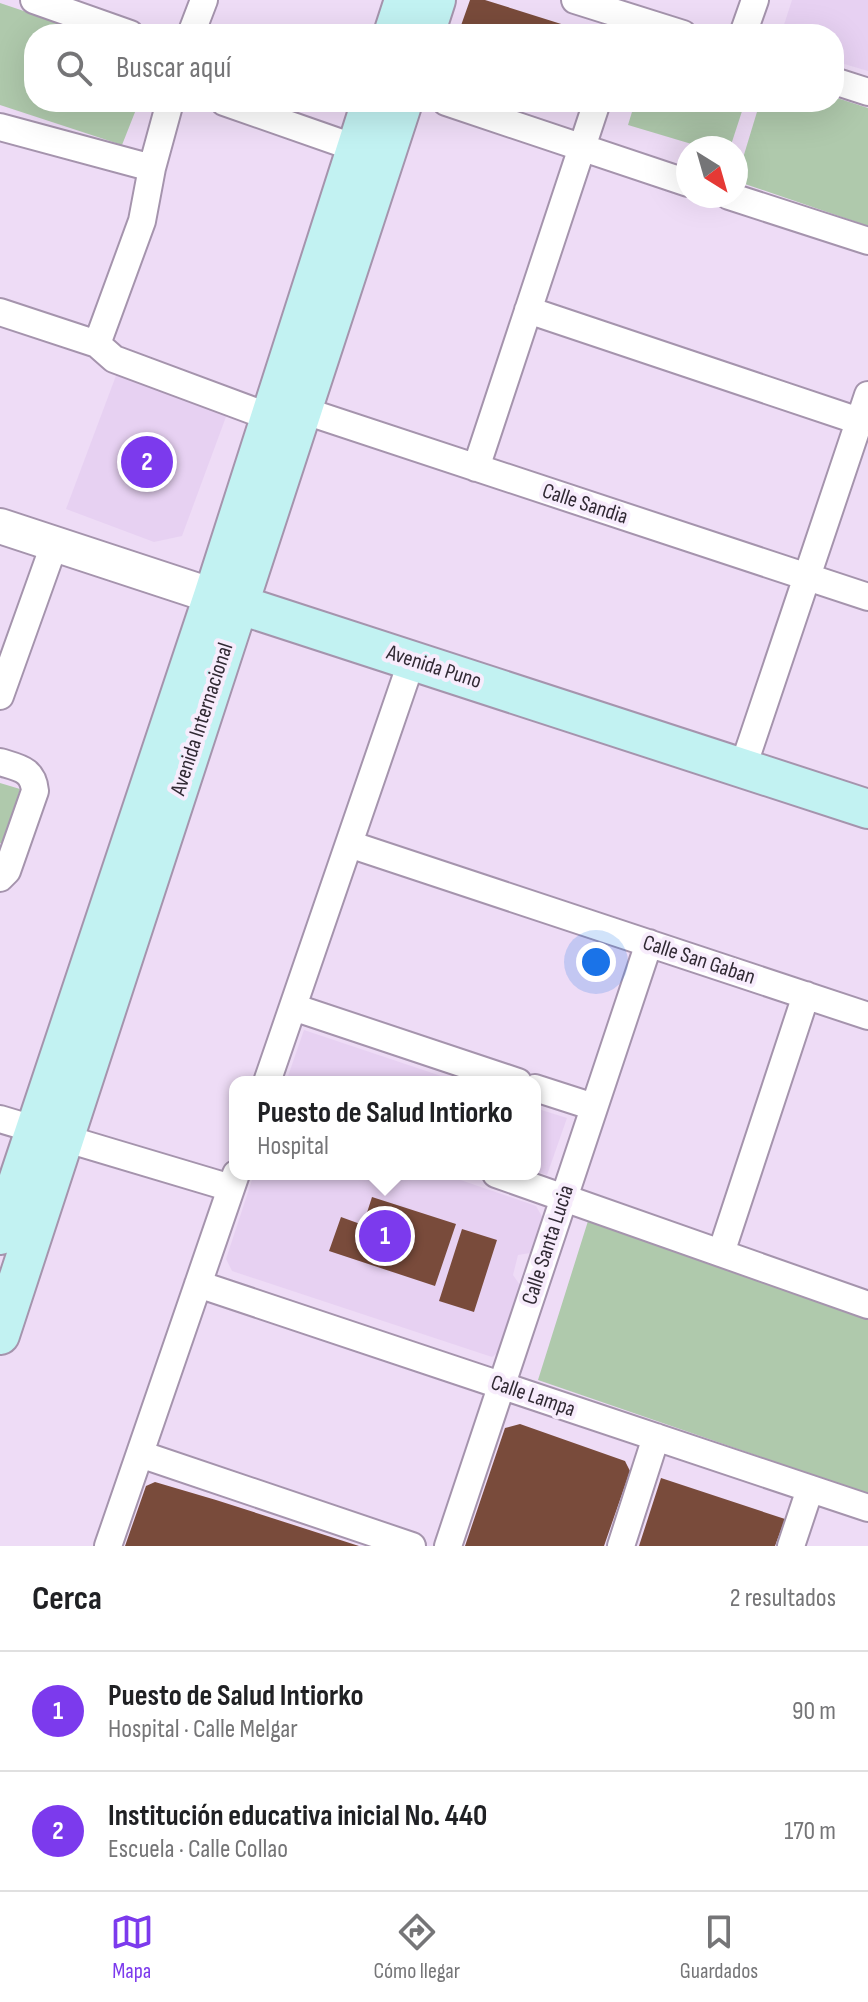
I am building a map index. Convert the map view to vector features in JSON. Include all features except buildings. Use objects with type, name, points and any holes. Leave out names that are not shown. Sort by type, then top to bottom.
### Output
[{"type":"main road","points":[[396,24],[404,0]]},
{"type":"main road","points":[[428,24],[436,0]]},
{"type":"main road","name":"Avenida Internacional","points":[[370,153],[371,112]]},
{"type":"main road","name":"Avenida Internacional","points":[[0,1235],[33,1130],[226,600],[370,153],[397,112]]},
{"type":"main road","name":"Avenida Puno","points":[[226,600],[868,809]]},
{"type":"main road","name":"Avenida Internacional","points":[[0,1335],[33,1130]]},
{"type":"street","points":[[34,0],[102,24]]},
{"type":"street","points":[[195,24],[204,0]]},
{"type":"street","points":[[575,0],[621,24]]},
{"type":"street","points":[[747,24],[755,0]]},
{"type":"street","points":[[844,84],[868,92]]},
{"type":"street","points":[[97,344],[142,221],[167,112]]},
{"type":"street","points":[[253,112],[370,153]]},
{"type":"street","points":[[475,112],[676,179]]},
{"type":"street","points":[[476,468],[594,112]]},
{"type":"street","points":[[0,127],[152,168]]},
{"type":"street","points":[[748,202],[868,241]]},
{"type":"street","points":[[528,310],[859,421]]},
{"type":"street","name":"Calle Sandia","points":[[0,312],[97,344],[114,359],[286,414],[476,468],[868,597]]},
{"type":"street","points":[[743,767],[868,395]]},
{"type":"street","name":"Avenida Puno","points":[[0,526],[226,600]]},
{"type":"street","points":[[0,696],[54,545]]},
{"type":"street","points":[[269,1076],[412,660]]},
{"type":"street","points":[[0,762],[26,770],[34,778],[35,791],[7,871],[0,878]]},
{"type":"street","name":"Calle San Gaban","points":[[349,844],[868,1016]]},
{"type":"street","name":"Calle Santa Lucia","points":[[448,1546],[649,943]]},
{"type":"street","points":[[721,1253],[806,995]]},
{"type":"street","points":[[293,1007],[500,1076]]},
{"type":"street","points":[[541,1090],[594,1107]]},
{"type":"street","points":[[33,1130],[229,1180]]},
{"type":"street","points":[[513,1180],[868,1305]]},
{"type":"street","points":[[108,1546],[233,1181]]},
{"type":"street","name":"Calle Lampa","points":[[198,1284],[868,1508]]},
{"type":"street","points":[[621,1546],[656,1437]]},
{"type":"street","points":[[140,1454],[412,1546]]},
{"type":"street","points":[[791,1546],[810,1489]]},
{"type":"shaded area","points":[[792,0],[868,0],[868,71],[844,64],[844,24],[784,24]]},
{"type":"shaded area","points":[[117,373],[227,414],[182,536],[154,542],[66,509]]},
{"type":"shaded area","points":[[304,1030],[441,1076],[288,1076]]},
{"type":"shaded area","points":[[541,1110],[567,1118],[547,1175],[541,1173]]},
{"type":"shaded area","points":[[252,1180],[460,1180],[536,1206],[544,1220],[530,1253],[518,1255],[513,1275],[522,1288],[499,1352],[492,1357],[232,1271],[226,1259]]},
{"type":"green space","points":[[0,3],[62,24],[24,24],[24,112],[135,112],[122,145],[0,105]]},
{"type":"green space","points":[[844,100],[868,108],[868,226],[748,185],[748,141],[757,112],[844,112]]},
{"type":"green space","points":[[632,112],[742,112],[734,136],[676,136],[676,139],[628,125]]},
{"type":"green space","points":[[0,783],[20,789],[4,844],[0,843]]},
{"type":"green space","points":[[588,1221],[868,1317],[868,1494],[538,1380]]},
{"type":"place","name":"Institución educativa inicial No. 440","points":[[147,462]]},
{"type":"place","name":"Puesto de Salud Intiorko","points":[[385,1236]]}]
